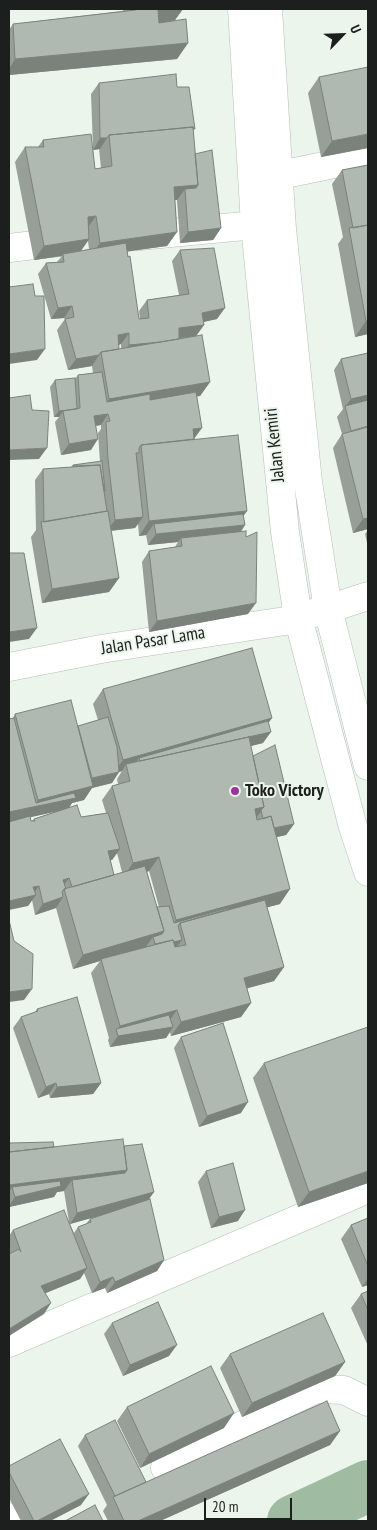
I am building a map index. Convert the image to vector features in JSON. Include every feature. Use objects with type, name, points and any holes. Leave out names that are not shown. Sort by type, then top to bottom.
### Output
[{"type":"main road","name":"Jalan Kemiri","points":[[242,9],[254,225],[274,438],[298,617],[350,818],[368,872]]},
{"type":"main road","name":"Jalan Kemiri","points":[[268,9],[279,176],[308,482],[328,608],[368,766]]},
{"type":"main road","points":[[252,180],[368,157]]},
{"type":"main road","points":[[9,248],[254,225]]},
{"type":"main road","name":"Jalan Pasar Lama","points":[[9,667],[298,617],[368,596]]},
{"type":"main road","points":[[9,1343],[368,1189]]},
{"type":"main road","points":[[165,1468],[262,1415],[316,1389],[344,1390],[368,1402]]},
{"type":"main road","points":[[9,1517],[11,1521]]},
{"type":"building","points":[[135,9],[165,9],[158,10],[159,23],[186,19],[188,43],[15,59],[13,24]]},
{"type":"building","points":[[368,67],[368,134],[332,141],[319,77]]},
{"type":"building","points":[[176,74],[177,87],[189,87],[195,129],[193,127],[109,135],[107,138],[100,138],[99,83]]},
{"type":"building","points":[[193,127],[198,185],[174,187],[177,232],[100,243],[96,216],[88,217],[89,239],[44,246],[25,147],[44,147],[43,140],[91,134],[95,169],[112,166],[109,135]]},
{"type":"building","points":[[212,150],[221,228],[188,232],[185,189],[196,188],[198,185],[195,154]]},
{"type":"building","points":[[368,165],[368,225],[353,228],[342,170]]},
{"type":"building","points":[[368,225],[368,321],[366,321],[349,228]]},
{"type":"building","points":[[126,243],[128,257],[130,256],[139,319],[149,318],[147,300],[189,294],[180,250],[214,248],[225,308],[202,313],[204,325],[179,328],[179,339],[129,345],[129,333],[118,335],[119,349],[76,359],[65,319],[74,317],[72,306],[58,308],[46,263],[64,262],[63,254]]},
{"type":"building","points":[[33,284],[35,296],[44,296],[45,349],[9,354],[9,287]]},
{"type":"building","points":[[202,335],[210,382],[109,399],[101,352]]},
{"type":"building","points":[[368,353],[368,395],[351,399],[341,359]]},
{"type":"building","points":[[102,372],[107,402],[150,394],[150,400],[196,392],[202,428],[193,429],[194,439],[141,445],[139,453],[136,453],[143,517],[115,520],[108,459],[106,422],[110,421],[108,414],[94,416],[98,439],[69,444],[63,411],[80,408],[78,375]]},
{"type":"building","points":[[75,378],[77,409],[59,411],[55,380]]},
{"type":"building","points":[[30,395],[32,410],[49,411],[47,448],[9,450],[9,398]]},
{"type":"building","points":[[368,400],[368,426],[351,431],[345,406]]},
{"type":"building","points":[[368,427],[368,518],[363,519],[342,434]]},
{"type":"building","points":[[238,435],[247,511],[149,521],[141,445]]},
{"type":"building","points":[[102,461],[105,491],[100,465],[73,466]]},
{"type":"building","points":[[100,465],[107,511],[44,522],[43,469]]},
{"type":"building","points":[[108,511],[119,578],[52,589],[41,522]]},
{"type":"building","points":[[243,514],[245,525],[156,534],[154,524]]},
{"type":"building","points":[[246,531],[246,537],[257,532],[256,603],[157,621],[149,551],[182,546],[181,538]]},
{"type":"building","points":[[9,553],[24,553],[37,628],[9,632]]},
{"type":"building","points":[[252,648],[272,718],[123,760],[103,689]]},
{"type":"building","points":[[71,700],[93,786],[38,800],[15,714]]},
{"type":"building","points":[[108,717],[117,747],[119,772],[92,778],[78,726]]},
{"type":"building","points":[[14,718],[36,803],[74,793],[76,798],[9,812],[9,719]]},
{"type":"building","points":[[268,721],[271,732],[140,761],[139,758]]},
{"type":"building","points":[[249,737],[264,807],[255,809],[257,820],[271,816],[290,889],[176,920],[159,857],[133,863],[112,786],[130,781],[126,764]]},
{"type":"building","points":[[275,745],[294,824],[274,828],[271,816],[263,819],[261,810],[264,807],[253,756]]},
{"type":"building","points":[[77,805],[81,817],[108,813],[120,849],[108,851],[114,875],[72,887],[69,878],[63,880],[66,889],[62,892],[63,897],[43,904],[39,886],[33,887],[36,895],[9,901],[9,822],[30,816],[31,821],[35,821],[34,819]]},
{"type":"building","points":[[145,866],[164,931],[83,955],[64,889]]},
{"type":"building","points":[[265,900],[284,967],[244,978],[251,1003],[181,1022],[177,1010],[120,1026],[101,959],[173,940],[175,947],[186,945],[180,923]]},
{"type":"building","points":[[169,906],[174,923],[229,909],[180,923],[178,926],[182,940],[155,944],[153,937],[162,934],[164,931],[157,907]]},
{"type":"building","points":[[9,920],[14,941],[33,954],[32,989],[9,992]]},
{"type":"building","points":[[77,997],[101,1083],[57,1087],[56,1083],[46,1087],[21,1017],[38,1011],[37,1009]]},
{"type":"building","points":[[169,1015],[173,1027],[118,1036],[116,1029]]},
{"type":"building","points":[[223,1023],[248,1102],[207,1116],[181,1037]]},
{"type":"building","points":[[368,1027],[368,1171],[309,1192],[264,1063]]},
{"type":"building","points":[[123,1139],[127,1170],[9,1185],[9,1152]]},
{"type":"building","points":[[53,1142],[54,1147],[9,1152],[9,1143]]},
{"type":"building","points":[[142,1144],[154,1192],[77,1213],[72,1180],[125,1173],[127,1170],[124,1146]]},
{"type":"building","points":[[233,1163],[245,1210],[219,1217],[206,1171]]},
{"type":"building","points":[[60,1181],[61,1186],[15,1197],[12,1187]]},
{"type":"building","points":[[150,1199],[164,1260],[115,1282],[113,1277],[100,1282],[78,1227],[91,1222],[90,1219]]},
{"type":"building","points":[[64,1210],[87,1268],[41,1286],[51,1303],[9,1329],[9,1254],[19,1249],[21,1252],[13,1230]]},
{"type":"building","points":[[368,1218],[368,1266],[351,1225]]},
{"type":"building","points":[[368,1291],[368,1310],[361,1294]]},
{"type":"building","points":[[158,1302],[177,1345],[130,1365],[112,1323]]},
{"type":"building","points":[[323,1313],[345,1362],[252,1403],[230,1354]]},
{"type":"building","points":[[211,1366],[234,1413],[149,1454],[127,1407]]},
{"type":"building","points":[[327,1401],[340,1431],[138,1521],[124,1521],[113,1497]]},
{"type":"building","points":[[115,1420],[146,1482],[115,1496],[85,1435]]},
{"type":"building","points":[[60,1439],[89,1494],[34,1521],[9,1472],[9,1466]]},
{"type":"building","points":[[95,1505],[103,1521],[65,1521]]},
{"type":"waterway","points":[[293,1521],[368,1486]]},
{"type":"place","name":"Toko Victory","points":[[235,791]]}]
